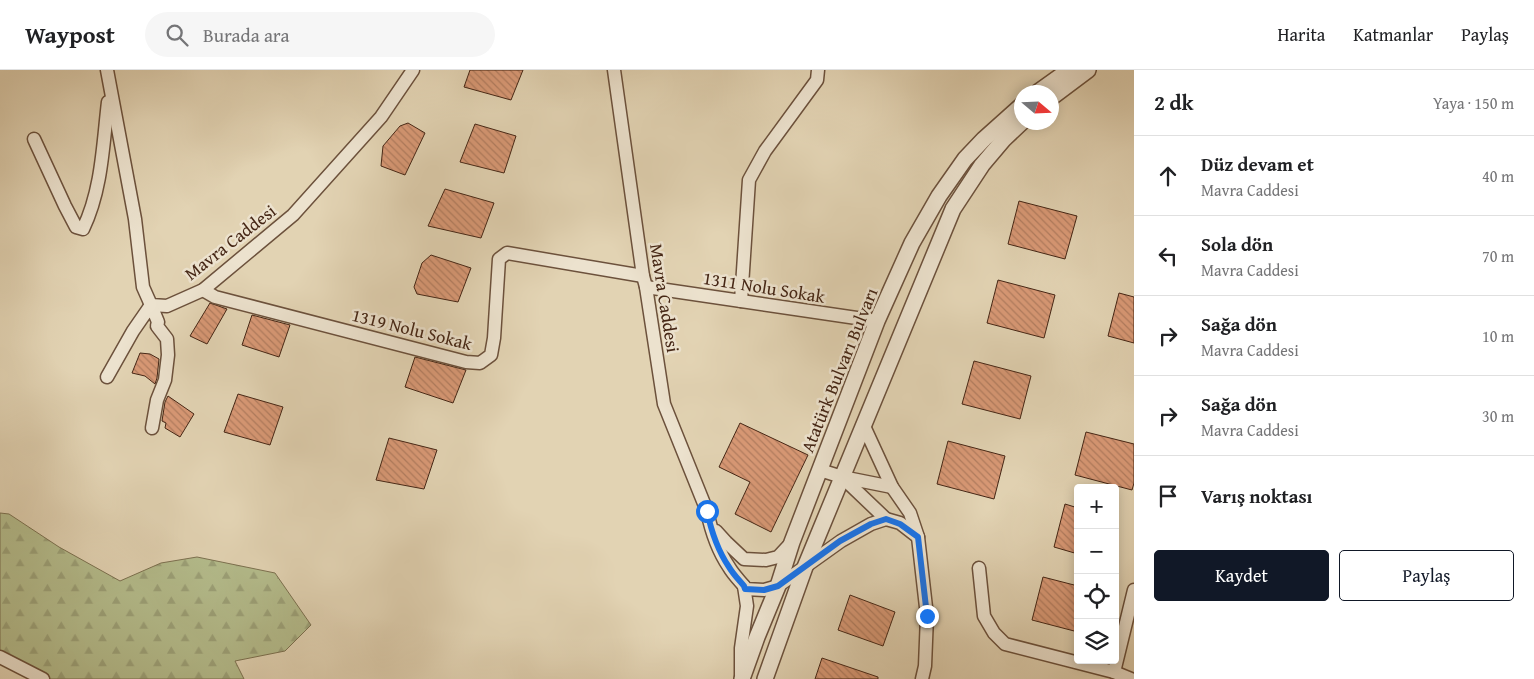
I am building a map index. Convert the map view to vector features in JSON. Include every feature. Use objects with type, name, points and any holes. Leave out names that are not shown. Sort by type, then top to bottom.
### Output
[{"type":"street","points":[[107,70],[135,219],[143,287],[158,326],[167,338],[168,355],[165,380],[157,400],[152,428]]},
{"type":"street","name":"Mavra Caddesi","points":[[151,305],[167,306],[204,290],[293,215],[382,116],[413,70]]},
{"type":"street","name":"Mavra Caddesi","points":[[614,70],[664,404],[707,511],[723,558],[744,586]]},
{"type":"street","points":[[741,301],[748,180],[765,151],[817,80],[818,70]]},
{"type":"street","points":[[1048,85],[1069,70]]},
{"type":"street","points":[[1059,92],[1088,70]]},
{"type":"street","points":[[34,139],[76,227],[83,229],[91,212],[99,177],[110,89]]},
{"type":"street","name":"Atatürk Bulvarı Bulvarı","points":[[742,679],[756,637],[778,586],[792,542],[877,322],[912,243],[939,196],[965,159],[1014,112]]},
{"type":"street","points":[[765,679],[805,567],[953,208],[982,165],[1014,130]]},
{"type":"street","name":"1319 Nolu Sokak","points":[[204,290],[214,297],[466,362],[480,363],[491,354],[494,338],[499,259],[507,253],[645,281]]},
{"type":"street","name":"1311 Nolu Sokak","points":[[645,281],[741,301],[877,322]]},
{"type":"street","points":[[107,377],[133,331],[151,305]]},
{"type":"street","points":[[863,424],[892,487],[910,513],[918,537],[927,616],[925,666],[922,679]]},
{"type":"street","points":[[820,470],[842,477],[892,487]]},
{"type":"street","points":[[842,477],[886,519],[900,524],[918,537]]},
{"type":"street","points":[[744,586],[745,589],[764,590],[778,586],[840,541],[858,530],[886,519]]},
{"type":"street","name":"Mavra Caddesi","points":[[710,524],[744,559],[766,560],[778,557],[792,542]]},
{"type":"street","points":[[979,568],[984,616],[994,633],[1005,644],[1114,672],[1131,679]]},
{"type":"street","points":[[742,679],[741,648],[747,606],[744,586]]},
{"type":"street","points":[[1114,672],[1134,590]]},
{"type":"street","points":[[0,657],[43,679]]},
{"type":"green space","points":[[0,513],[9,514],[59,547],[120,581],[161,563],[197,557],[275,573],[311,625],[285,651],[235,661],[244,679],[34,679],[0,652]]},
{"type":"building","points":[[470,70],[523,70],[511,100],[464,87]]},
{"type":"building","points":[[408,123],[425,133],[405,175],[381,166],[383,146],[400,126]]},
{"type":"building","points":[[475,124],[516,136],[504,173],[460,162]]},
{"type":"building","points":[[445,189],[494,203],[481,238],[428,226]]},
{"type":"building","points":[[1019,201],[1077,216],[1065,259],[1008,244]]},
{"type":"building","points":[[431,255],[471,268],[458,302],[417,294],[414,287],[422,263]]},
{"type":"building","points":[[998,280],[1055,295],[1044,338],[987,323]]},
{"type":"building","points":[[1119,293],[1134,297],[1134,343],[1108,336]]},
{"type":"building","points":[[210,303],[227,309],[207,344],[190,336]]},
{"type":"building","points":[[252,315],[290,325],[279,357],[242,345]]},
{"type":"building","points":[[140,353],[150,354],[159,359],[155,384],[145,376],[132,373]]},
{"type":"building","points":[[415,357],[466,370],[453,403],[405,387]]},
{"type":"building","points":[[974,361],[1031,376],[1020,419],[962,404]]},
{"type":"building","points":[[238,394],[283,407],[270,445],[224,432]]},
{"type":"building","points":[[168,396],[194,414],[180,437],[165,428],[166,423],[162,421],[165,402]]},
{"type":"building","points":[[740,423],[808,455],[771,532],[735,514],[750,482],[719,467]]},
{"type":"building","points":[[1086,432],[1134,444],[1134,483],[1132,490],[1119,487],[1119,484],[1109,484],[1075,475]]},
{"type":"building","points":[[389,438],[437,450],[424,489],[376,480]]},
{"type":"building","points":[[948,441],[1005,456],[994,499],[937,484]]},
{"type":"building","points":[[1065,504],[1074,507],[1074,553],[1054,547]]},
{"type":"building","points":[[1043,577],[1074,585],[1074,631],[1032,620]]},
{"type":"building","points":[[850,595],[895,612],[883,646],[838,630]]},
{"type":"building","points":[[822,658],[878,677],[878,679],[815,679]]},
{"type":"route","points":[[707,511],[723,558],[745,589],[754,590],[764,590],[778,586],[858,530],[886,519],[894,520],[918,537],[927,616]]}]
